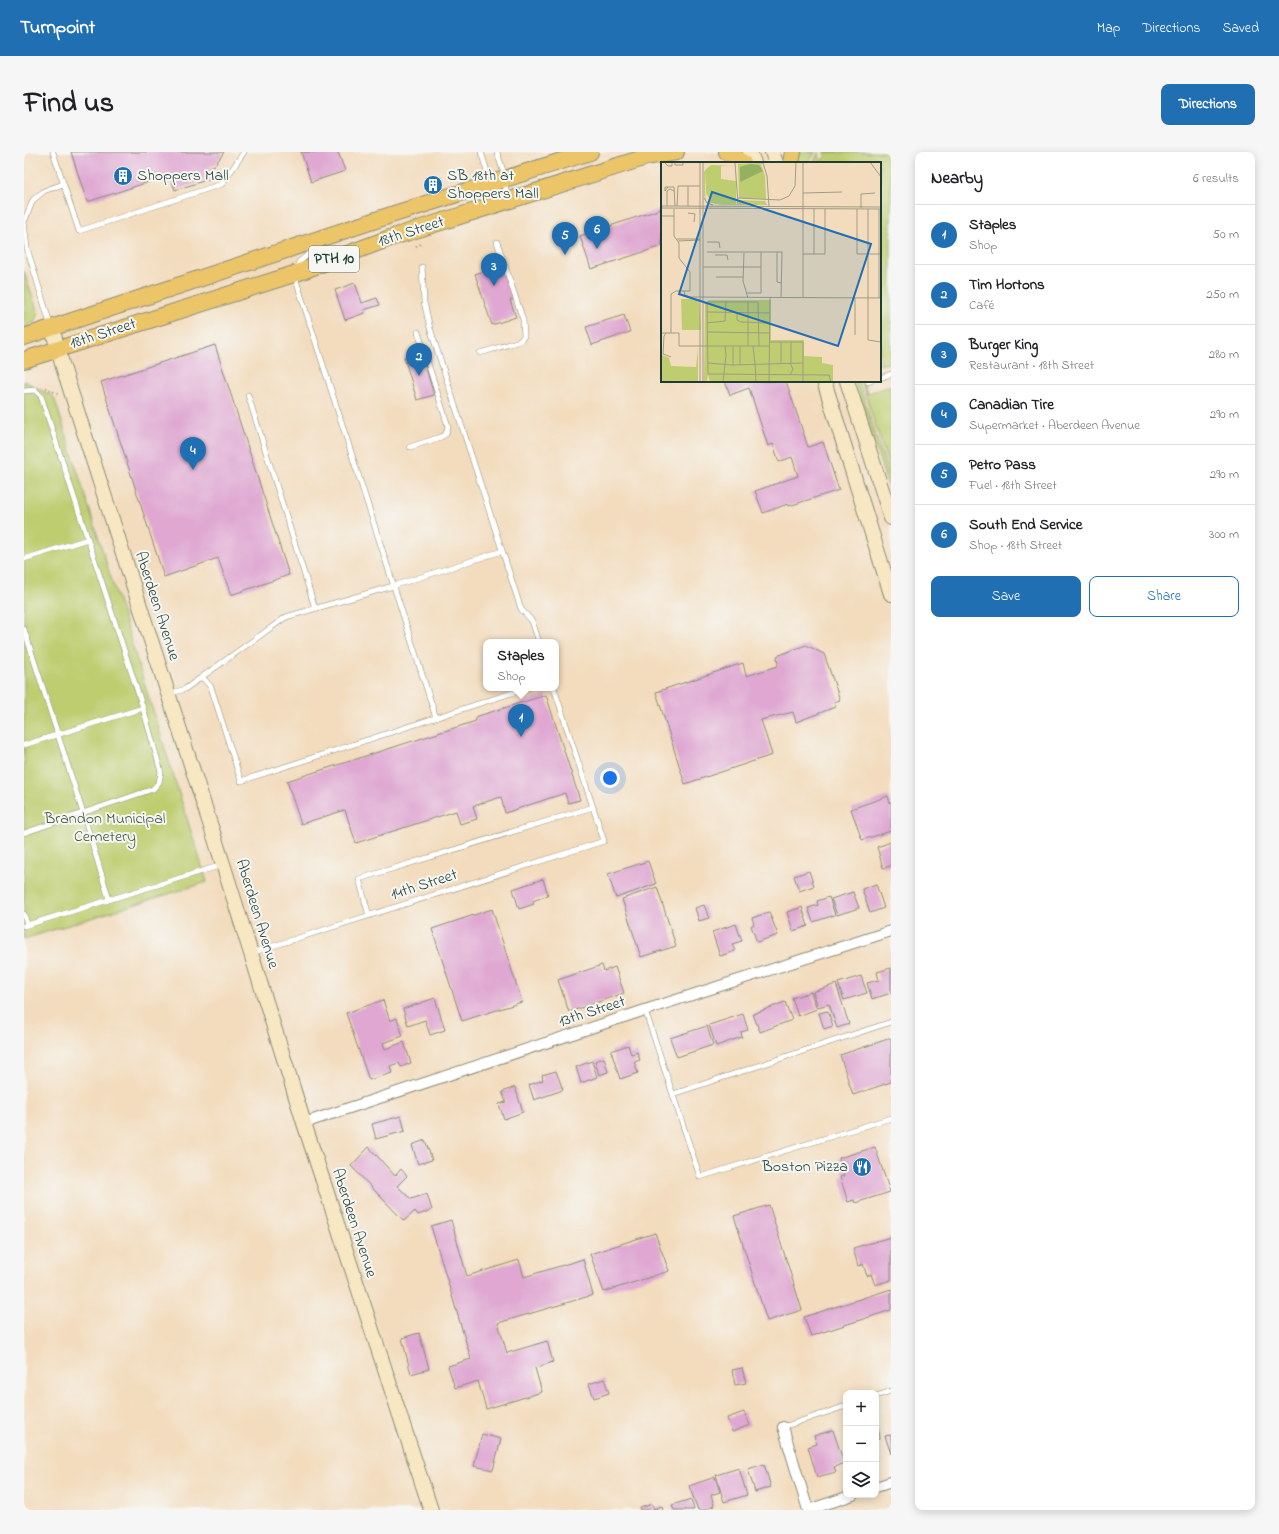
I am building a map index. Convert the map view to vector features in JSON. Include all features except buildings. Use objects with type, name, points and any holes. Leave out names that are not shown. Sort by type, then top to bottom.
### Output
[{"type":"main road","name":"18th Street","points":[[24,337],[340,232],[590,152]]},
{"type":"main road","name":"18th Street","points":[[24,360],[57,348],[294,274],[390,238],[662,152]]},
{"type":"main road","points":[[643,158],[676,152]]},
{"type":"main road","points":[[727,152],[742,162]]},
{"type":"main road","points":[[792,162],[793,152]]},
{"type":"street","points":[[750,152],[754,162]]},
{"type":"street","points":[[772,152],[776,162]]},
{"type":"street","name":"Aberdeen Avenue","points":[[52,328],[57,348],[223,864],[304,1123],[430,1510]]},
{"type":"street","points":[[824,382],[891,594]]},
{"type":"street","points":[[847,382],[891,518]]},
{"type":"street","name":"13th Street","points":[[304,1123],[645,1010],[891,931]]},
{"type":"street","points":[[783,1427],[808,1510],[844,1498]]},
{"type":"street","points":[[879,1486],[891,1482]]},
{"type":"lane","points":[[53,152],[79,231],[222,184],[244,152]]},
{"type":"lane","points":[[481,152],[498,182],[505,202]]},
{"type":"lane","points":[[497,152],[498,182],[505,202]]},
{"type":"lane","points":[[52,328],[27,248],[24,222],[33,200],[44,191],[63,184]]},
{"type":"lane","points":[[340,232],[305,256],[299,262],[294,274],[436,718]]},
{"type":"lane","points":[[480,353],[520,341],[524,336],[523,320],[498,242]]},
{"type":"lane","points":[[422,267],[426,315],[521,609],[532,621],[538,639]]},
{"type":"lane","points":[[410,447],[441,437],[446,434],[448,426],[418,332]]},
{"type":"lane","points":[[881,378],[891,374]]},
{"type":"lane","points":[[24,391],[35,390],[41,396],[143,708],[161,772],[159,782],[156,787],[150,791],[24,833]]},
{"type":"lane","points":[[248,395],[315,608]]},
{"type":"lane","points":[[24,559],[88,539]]},
{"type":"lane","points":[[168,694],[185,689],[286,617],[393,586],[502,551]]},
{"type":"lane","points":[[24,629],[26,645],[83,813],[109,899]]},
{"type":"lane","points":[[202,677],[210,687],[241,781],[518,691]]},
{"type":"lane","points":[[369,916],[359,879],[593,807],[555,691]]},
{"type":"lane","points":[[24,745],[143,708]]},
{"type":"lane","name":"14th Street","points":[[251,953],[604,841],[593,807]]},
{"type":"lane","points":[[24,914],[26,925],[223,864]]},
{"type":"lane","points":[[645,1010],[700,1177],[891,1118]]},
{"type":"lane","points":[[672,1094],[891,1022]]},
{"type":"lane","points":[[879,1395],[891,1392]]},
{"type":"lane","points":[[783,1427],[843,1407]]},
{"type":"path","points":[[416,246],[421,244]]},
{"type":"path","points":[[46,388],[59,395]]},
{"type":"green space","points":[[799,152],[815,152],[810,162],[796,162]]},
{"type":"green space","points":[[819,152],[819,157],[822,160],[826,157],[825,152],[891,152],[891,362],[881,365],[881,162],[814,162]]},
{"type":"green space","points":[[24,271],[38,313],[34,323],[24,328]]},
{"type":"green space","name":"Brandon Municipal Cemetery","points":[[24,381],[54,397],[207,882],[24,939]]},
{"type":"green space","points":[[854,382],[858,382],[891,482],[891,495]]},
{"type":"green space","points":[[861,382],[863,382],[867,394],[891,385],[891,473]]},
{"type":"place","name":"Shoppers Mall","points":[[123,176]]},
{"type":"place","name":"SB 18th at Shoppers Mall","points":[[433,185]]},
{"type":"place","name":"South End Service","points":[[597,249]]},
{"type":"place","name":"Petro Pass","points":[[565,255]]},
{"type":"place","name":"Burger King","points":[[494,286]]},
{"type":"place","name":"Tim Hortons","points":[[419,376]]},
{"type":"place","name":"Canadian Tire","points":[[193,470]]},
{"type":"place","name":"Staples","points":[[521,737]]},
{"type":"place","name":"Boston Pizza","points":[[862,1167]]}]
